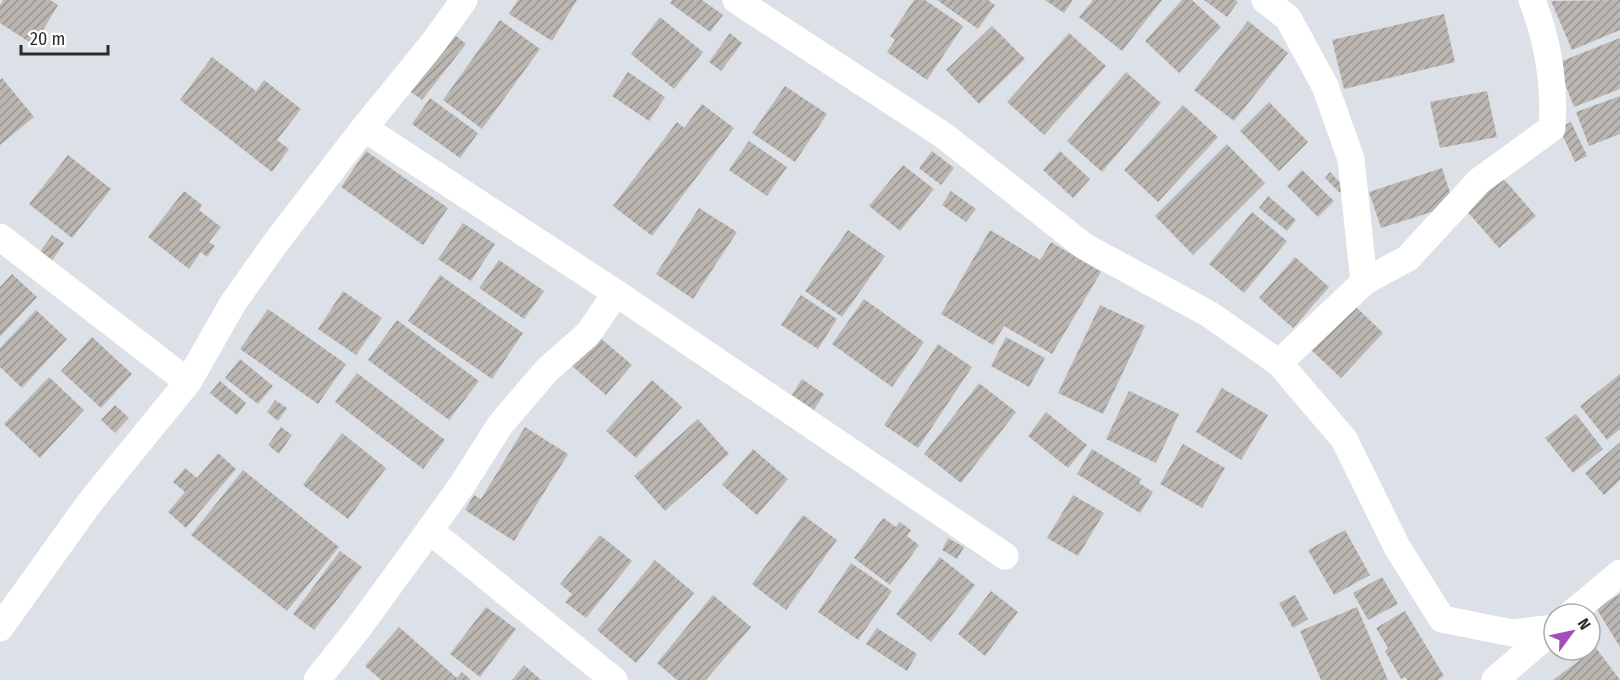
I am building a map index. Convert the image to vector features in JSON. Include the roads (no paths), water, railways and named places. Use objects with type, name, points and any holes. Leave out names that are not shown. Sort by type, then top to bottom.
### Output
[{"type":"street","points":[[0,628],[91,501],[188,382],[233,303],[276,241],[434,42],[464,0]]},
{"type":"street","points":[[736,0],[943,135],[1084,246],[1209,314],[1278,363],[1344,439],[1397,547],[1442,619],[1512,633],[1542,630]]},
{"type":"street","points":[[1265,0],[1288,18],[1325,86],[1351,159],[1364,282]]},
{"type":"street","points":[[1278,363],[1364,282],[1408,258],[1479,181],[1552,128],[1554,98],[1550,68],[1543,27],[1532,0]]},
{"type":"street","points":[[364,128],[616,293],[1005,556]]},
{"type":"street","points":[[0,237],[188,382]]},
{"type":"street","points":[[317,680],[359,627],[462,485],[500,425],[547,370],[588,334],[616,293]]},
{"type":"street","points":[[429,530],[614,680]]},
{"type":"street","points":[[1585,602],[1620,573]]},
{"type":"street","points":[[1495,680],[1542,639]]}]
